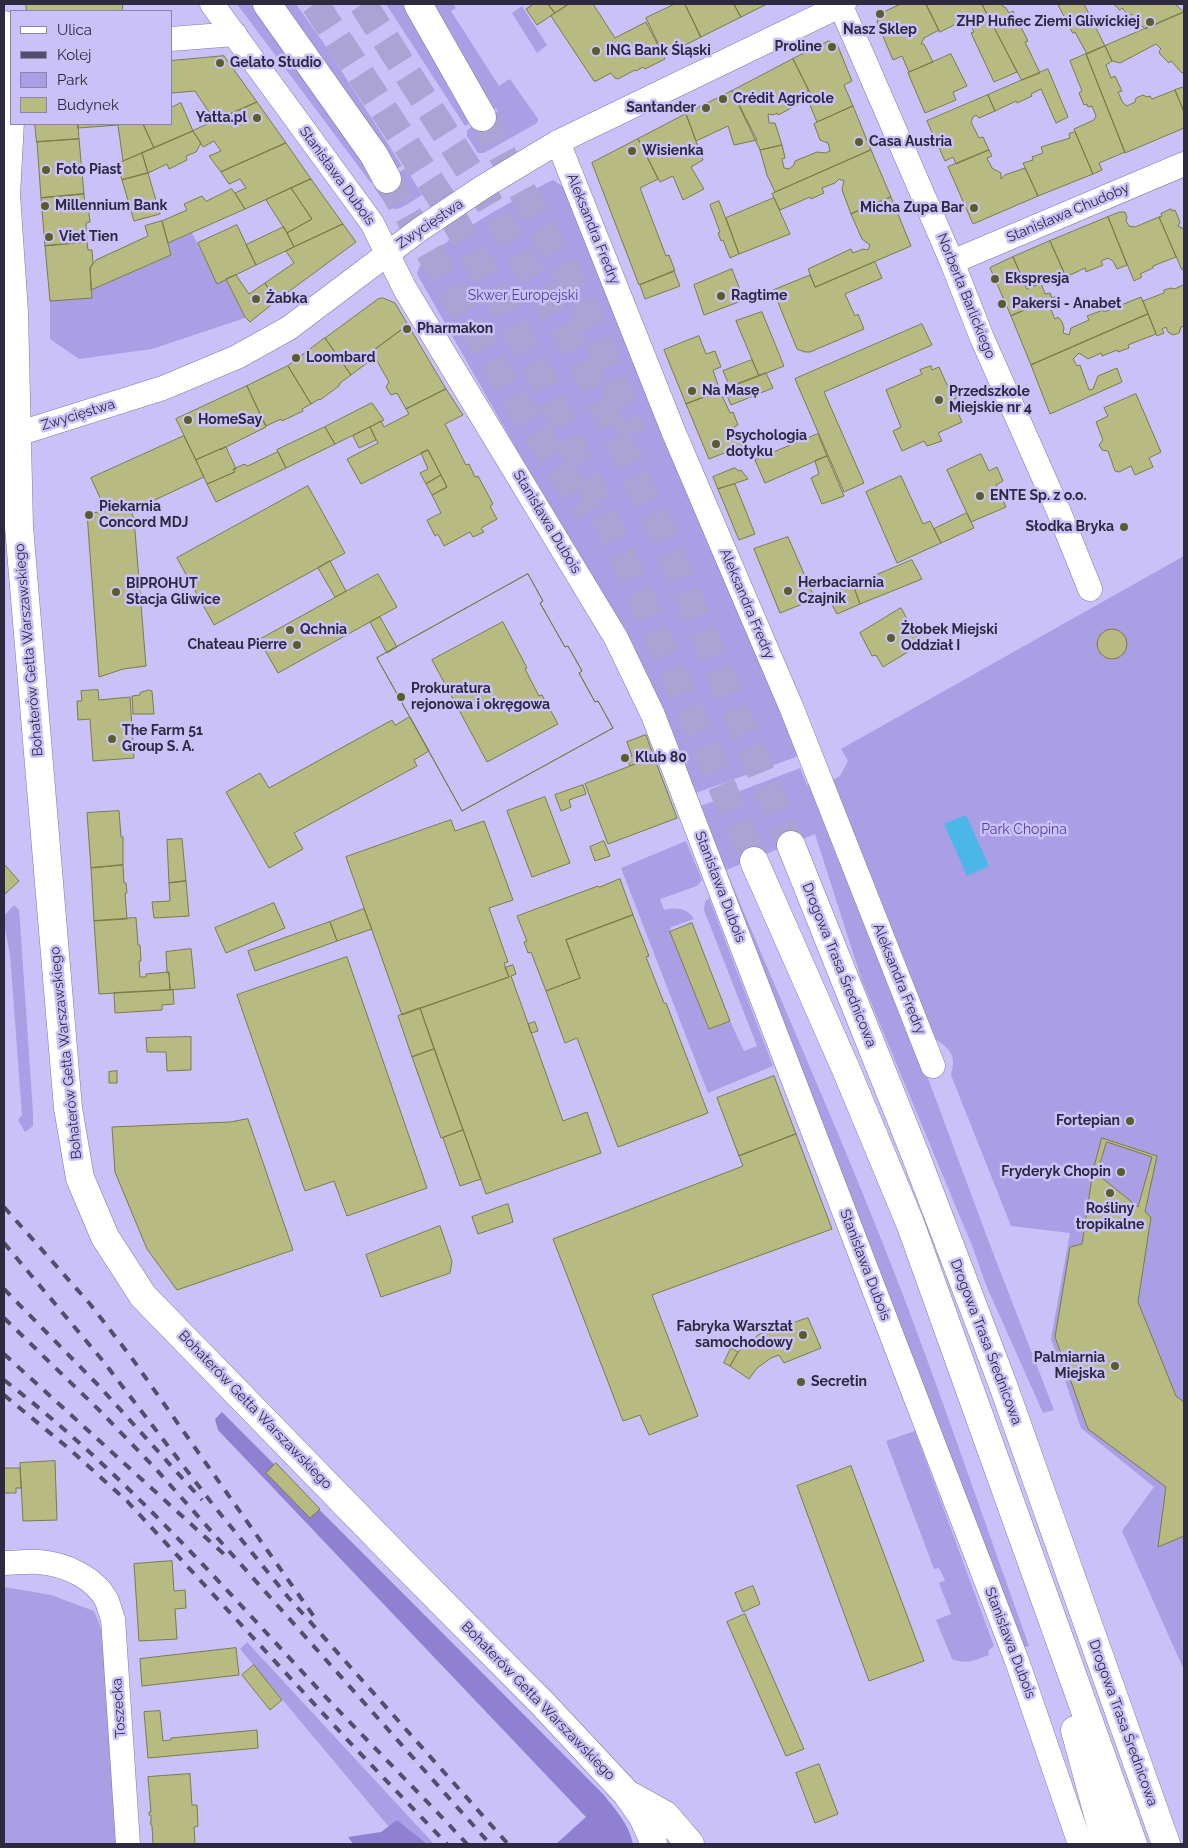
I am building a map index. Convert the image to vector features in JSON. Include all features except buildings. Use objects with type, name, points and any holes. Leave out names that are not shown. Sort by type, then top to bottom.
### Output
[{"type":"main road","points":[[267,4],[374,155],[387,179]]},
{"type":"main road","points":[[418,4],[482,117]]},
{"type":"main road","name":"Bohaterów Getta Warszawskiego","points":[[7,42],[10,122],[5,192],[14,312],[19,535],[68,1108],[80,1178],[105,1237],[143,1296],[542,1703],[628,1794],[643,1817],[653,1844]]},
{"type":"main road","name":"Drogowa Trasa Średnicowa","points":[[791,845],[918,1163],[1003,1385],[1166,1844]]},
{"type":"main road","points":[[754,861],[849,1076],[910,1223],[1133,1844]]},
{"type":"main road","points":[[1064,1649],[1075,1731],[1106,1844]]},
{"type":"main road","points":[[628,1794],[665,1815],[690,1844]]},
{"type":"street","name":"Stanisława Dubois","points":[[212,4],[367,214],[406,288],[616,638],[653,715],[1017,1662],[1080,1844]]},
{"type":"street","name":"Zwycięstwa","points":[[17,434],[163,388],[237,357],[289,328],[419,230],[483,187],[558,142],[841,4]]},
{"type":"street","name":"Norberta Barlickiego","points":[[841,4],[952,262],[982,338],[1059,512],[1090,589]]},
{"type":"street","points":[[172,39],[235,34]]},
{"type":"street","name":"Aleksandra Fredry","points":[[558,142],[674,433],[792,709],[933,1066]]},
{"type":"street","name":"Stanisława Chudoby","points":[[952,262],[1184,164]]},
{"type":"street","name":"Toszecka","points":[[4,1563],[38,1562],[60,1566],[87,1580],[106,1600],[113,1619],[128,1844]]},
{"type":"green space","points":[[237,4],[257,4],[380,178],[371,183]]},
{"type":"green space","points":[[278,4],[296,4],[325,45],[402,166],[396,169]]},
{"type":"green space","points":[[386,4],[407,4],[471,122],[465,126]]},
{"type":"green space","points":[[429,4],[453,4],[456,8],[451,11],[499,86],[510,79],[538,119],[537,123],[484,153],[478,153],[467,136],[467,130],[498,111],[496,108],[491,111]]},
{"type":"green space","points":[[522,6],[547,45],[537,53],[512,13]]},
{"type":"green space","points":[[406,168],[422,195],[400,208],[391,208],[374,187]]},
{"type":"green space","name":"Skwer Europejski","points":[[553,180],[569,191],[801,750],[796,757],[693,794],[604,603],[417,274],[423,263],[436,250],[455,236],[500,208]]},
{"type":"green space","points":[[192,233],[217,283],[226,279],[245,318],[152,349],[79,359],[50,339],[50,301],[92,297],[91,290],[171,255],[168,243]]},
{"type":"green space","name":"Park Chopina","points":[[1184,556],[1184,1670],[1122,1531],[1154,1487],[1081,1428],[1051,1339],[1070,1233],[1011,1226],[951,1075],[953,1062],[951,1053],[934,1038],[833,780],[840,776],[848,761],[841,749]]},
{"type":"green space","points":[[800,768],[807,785],[814,783],[1054,1410],[1043,1413],[986,1285],[973,1248],[862,981],[815,834],[726,870],[882,1241],[935,1382],[1029,1646],[1021,1648],[699,808]]},
{"type":"green space","points":[[686,841],[702,880],[697,886],[660,899],[664,910],[681,909],[694,919],[671,927],[670,932],[709,1029],[730,1021],[744,1051],[757,1046],[704,910],[705,902],[709,898],[773,1066],[708,1093],[621,868]]},
{"type":"green space","points":[[14,905],[19,910],[33,1113],[33,1126],[25,1132],[18,1120],[22,1115],[10,955],[4,921],[4,916]]},
{"type":"green space","points":[[915,1431],[994,1646],[988,1651],[989,1655],[975,1660],[962,1662],[952,1659],[936,1620],[951,1614],[939,1583],[945,1580],[939,1568],[934,1569],[886,1441]]},
{"type":"green space","points":[[4,1587],[51,1595],[94,1611],[105,1638],[116,1844],[4,1844]]},
{"type":"green space","points":[[247,1642],[434,1844],[427,1844],[397,1820],[389,1827],[240,1649]]},
{"type":"shaded area","points":[[222,1412],[603,1794],[625,1823],[633,1844],[556,1844],[586,1817],[218,1430],[215,1419]]},
{"type":"shaded area","points":[[397,1820],[427,1844],[353,1844],[348,1837],[381,1832]]},
{"type":"water","points":[[966,815],[989,866],[967,876],[944,824]]},
{"type":"tunnel","points":[[315,4],[449,210],[542,378],[641,597],[754,861]]},
{"type":"tunnel","points":[[363,4],[476,181],[580,357],[662,533],[791,845]]},
{"type":"tunnel","points":[[482,117],[582,301],[609,366],[632,434]]},
{"type":"tunnel","points":[[387,179],[512,394],[588,513]]},
{"type":"railway","points":[[4,1207],[90,1304],[131,1357],[315,1618]]},
{"type":"railway","points":[[4,1243],[103,1361],[214,1506],[288,1597],[508,1844]]},
{"type":"railway","points":[[4,1289],[99,1386],[202,1500]]},
{"type":"railway","points":[[4,1318],[99,1410],[155,1468],[490,1844]]},
{"type":"railway","points":[[4,1354],[226,1556]]},
{"type":"railway","points":[[4,1380],[86,1448],[162,1522],[467,1844]]},
{"type":"railway","points":[[4,1395],[67,1447],[127,1501],[354,1747],[447,1844]]},
{"type":"place","name":"Nasz Sklep","points":[[880,14]]},
{"type":"place","name":"ZHP Hufiec Ziemi Gliwickiej","points":[[1150,22]]},
{"type":"place","name":"Proline","points":[[832,47]]},
{"type":"place","name":"ING Bank Śląski","points":[[596,51]]},
{"type":"place","name":"Gelato Studio","points":[[220,63]]},
{"type":"place","name":"Crédit Agricole","points":[[723,99]]},
{"type":"place","name":"Santander","points":[[706,108]]},
{"type":"place","name":"Yatta.pl","points":[[257,118]]},
{"type":"place","name":"Casa Austria","points":[[859,142]]},
{"type":"place","name":"Wisienka","points":[[632,151]]},
{"type":"place","name":"Foto Piast","points":[[46,170]]},
{"type":"place","name":"Millennium Bank","points":[[45,206]]},
{"type":"place","name":"Micha Zupa Bar","points":[[974,208]]},
{"type":"place","name":"Viet Tien","points":[[49,237]]},
{"type":"place","name":"Ekspresja","points":[[995,279]]},
{"type":"place","name":"Ragtime","points":[[721,296]]},
{"type":"place","name":"Żabka","points":[[256,299]]},
{"type":"place","name":"Pakersi - Anabet","points":[[1002,304]]},
{"type":"place","name":"Pharmakon","points":[[407,329]]},
{"type":"place","name":"Loombard","points":[[296,358]]},
{"type":"place","name":"Na Masę","points":[[692,391]]},
{"type":"place","name":"Przedszkole Miejskie nr 4","points":[[939,400]]},
{"type":"place","name":"HomeSay","points":[[188,420]]},
{"type":"place","name":"Psychologia dotyku","points":[[716,444]]},
{"type":"place","name":"ENTE Sp. z o.o.","points":[[980,496]]},
{"type":"place","name":"Piekarnia Concord MDJ","points":[[89,515]]},
{"type":"place","name":"Słodka Bryka","points":[[1124,527]]},
{"type":"place","name":"Herbaciarnia Czajnik","points":[[788,591]]},
{"type":"place","name":"BIPROHUT Stacja Gliwice","points":[[116,592]]},
{"type":"place","name":"Qchnia","points":[[290,630]]},
{"type":"place","name":"Żłobek Miejski Oddział I","points":[[891,638]]},
{"type":"place","name":"Chateau Pierre","points":[[297,645]]},
{"type":"place","name":"Prokuratura rejonowa i okręgowa","points":[[401,697]]},
{"type":"place","name":"The Farm 51 Group S. A.","points":[[112,739]]},
{"type":"place","name":"Klub 80","points":[[625,758]]},
{"type":"place","name":"Fortepian","points":[[1130,1121]]},
{"type":"place","name":"Fryderyk Chopin","points":[[1121,1172]]},
{"type":"place","name":"Rośliny tropikalne","points":[[1110,1193]]},
{"type":"place","name":"Fabryka Warsztat samochodowy","points":[[803,1335]]},
{"type":"place","name":"Palmiarnia Miejska","points":[[1115,1366]]},
{"type":"place","name":"Secretin","points":[[801,1382]]}]
